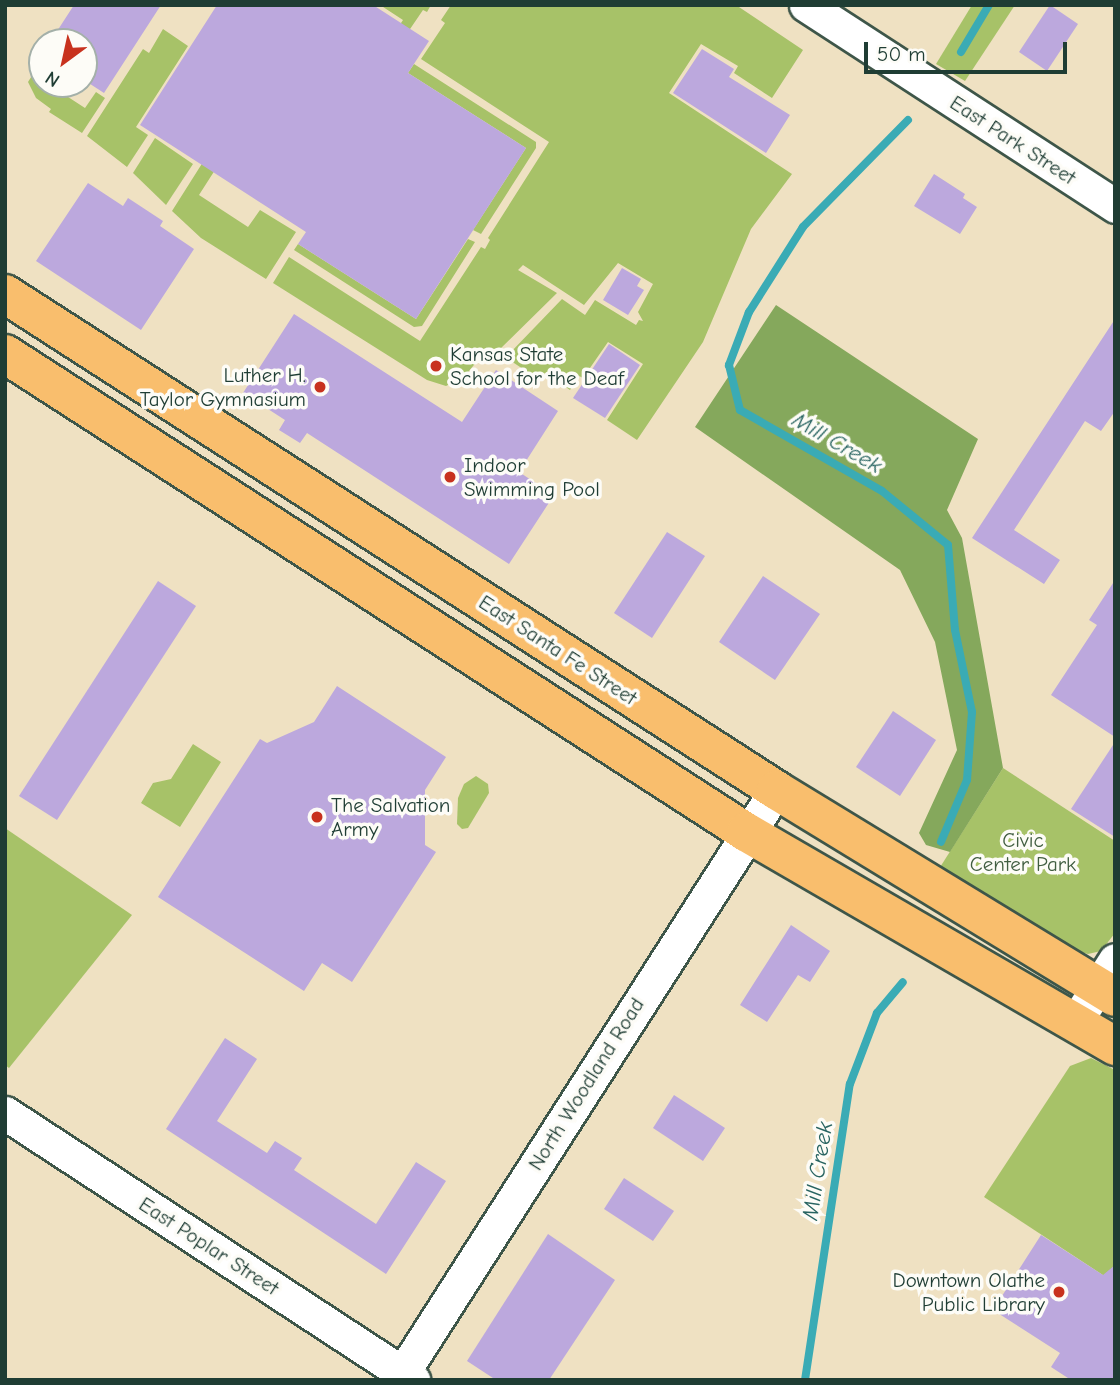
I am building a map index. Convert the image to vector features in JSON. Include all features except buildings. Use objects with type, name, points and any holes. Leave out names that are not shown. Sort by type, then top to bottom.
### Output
[{"type":"main road","name":"East Santa Fe Street","points":[[5,294],[776,790],[1109,981]]},
{"type":"main road","points":[[5,354],[746,832],[1115,1046]]},
{"type":"main road","points":[[497,671],[525,628]]},
{"type":"street","name":"East Park Street","points":[[806,5],[1115,206]]},
{"type":"street","name":"North Woodland Road","points":[[404,1377],[746,832],[776,790]]},
{"type":"street","points":[[1076,1021],[1109,981]]},
{"type":"street","name":"East Poplar Street","points":[[5,1113],[404,1377]]},
{"type":"green space","points":[[380,5],[431,5],[427,12],[423,10],[408,32],[399,26],[403,20]]},
{"type":"green space","points":[[451,5],[736,5],[803,50],[772,98],[734,73],[738,66],[701,44],[669,93],[792,174],[751,229],[703,342],[637,440],[607,420],[643,364],[608,342],[583,378],[579,376],[570,390],[547,374],[543,373],[538,379],[508,359],[509,354],[562,299],[585,315],[595,300],[636,325],[639,320],[643,321],[638,312],[653,284],[618,263],[584,305],[523,265],[518,270],[557,293],[499,350],[483,354],[464,377],[446,386],[427,380],[273,283],[289,257],[420,341],[481,247],[485,249],[490,240],[488,238],[549,142],[421,59],[445,23],[441,20]]},
{"type":"green space","points":[[972,5],[1015,5],[965,81],[936,64]]},
{"type":"green space","points":[[163,29],[188,46],[136,127],[148,135],[127,167],[87,136],[143,49],[149,53]]},
{"type":"green space","points":[[414,64],[536,142],[536,148],[481,234],[473,230],[526,148],[408,73]]},
{"type":"green space","points":[[98,93],[105,98],[82,133],[49,112],[51,109],[36,98],[70,98],[85,108],[92,98],[98,98]]},
{"type":"green space","points":[[155,138],[193,164],[166,205],[133,173]]},
{"type":"green space","points":[[203,162],[215,170],[199,195],[248,227],[260,210],[296,232],[266,279],[201,238],[172,211]]},
{"type":"green space","points":[[468,239],[475,242],[422,326],[414,327],[294,250],[298,244],[416,319]]},
{"type":"green space","points":[[776,305],[978,439],[947,510],[962,538],[1003,768],[950,852],[926,845],[919,833],[957,750],[935,642],[900,570],[695,427]]},
{"type":"green space","points":[[193,744],[221,762],[180,827],[141,803],[153,783],[171,779]]},
{"type":"green space","name":"Civic Center Park","points":[[1003,768],[1115,841],[1115,933],[1101,951],[1088,954],[1073,950],[937,872]]},
{"type":"green space","points":[[476,776],[488,784],[489,793],[468,828],[462,829],[457,824],[458,798],[464,784]]},
{"type":"green space","points":[[5,828],[132,915],[9,1068],[5,1065]]},
{"type":"green space","points":[[1091,1058],[1115,1070],[1115,1283],[984,1197],[1070,1066]]},
{"type":"waterway","name":"Mill Creek","points":[[961,52],[989,5]]},
{"type":"waterway","name":"Mill Creek","points":[[908,120],[803,227],[749,312],[729,365],[740,410],[882,491],[948,545],[955,630],[972,712],[967,780],[941,842]]},
{"type":"waterway","name":"Mill Creek","points":[[805,1380],[850,1084],[877,1013],[903,982]]},
{"type":"place","name":"Kansas State School for the Deaf","points":[[436,366]]},
{"type":"place","name":"Luther H. Taylor Gymnasium","points":[[320,387]]},
{"type":"place","name":"Indoor Swimming Pool","points":[[450,477]]},
{"type":"place","name":"The Salvation Army","points":[[317,817]]},
{"type":"place","name":"Downtown Olathe Public Library","points":[[1059,1292]]}]
